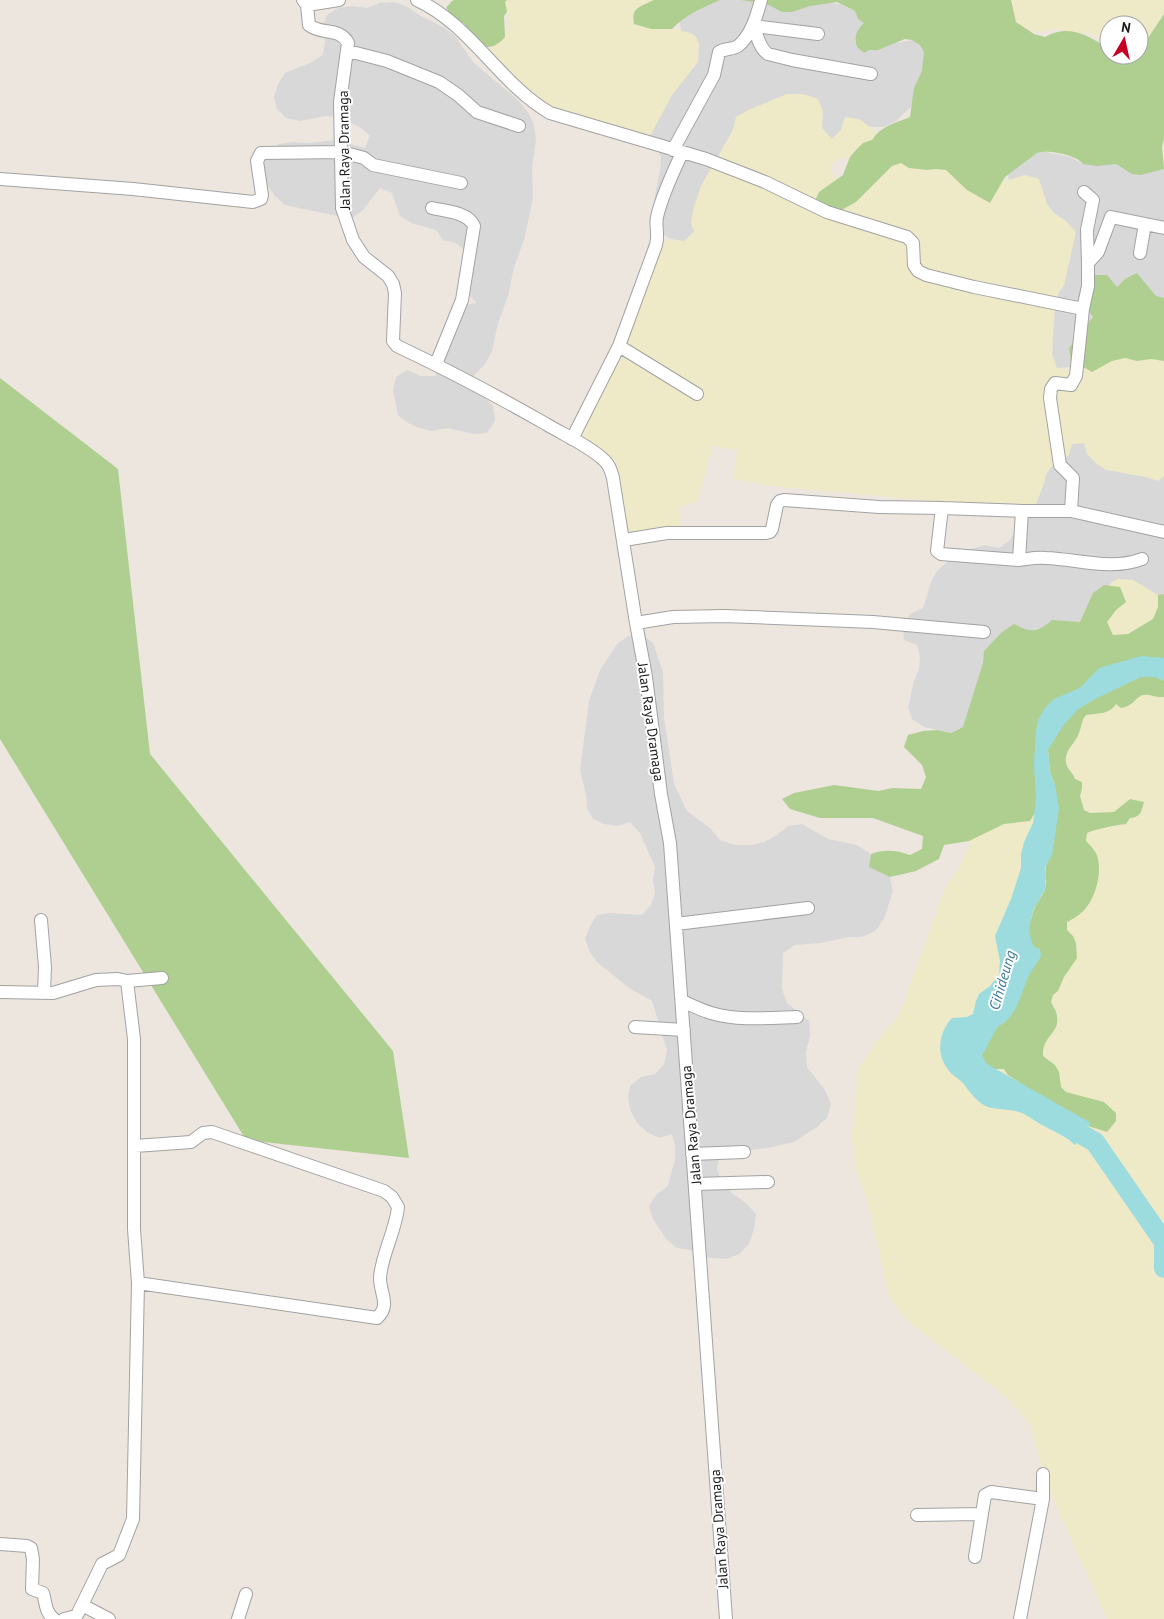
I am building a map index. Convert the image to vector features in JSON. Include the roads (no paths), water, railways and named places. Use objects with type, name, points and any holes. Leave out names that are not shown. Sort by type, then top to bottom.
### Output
[{"type":"street","points":[[338,0],[305,2],[309,25],[312,28],[339,33],[348,42],[348,51],[387,61],[439,82],[458,95],[476,112],[519,126]]},
{"type":"street","points":[[417,0],[446,17],[529,99],[545,110],[571,121],[706,159],[750,176],[827,212],[907,237],[913,243],[914,265],[918,271],[926,275],[974,287],[1083,309]]},
{"type":"street","points":[[572,439],[619,346],[656,245],[659,209],[673,172],[678,151],[714,75],[719,52],[739,46],[754,26],[761,0]]},
{"type":"street","points":[[754,26],[818,34]]},
{"type":"street","points":[[754,26],[758,40],[764,52],[768,54],[871,74]]},
{"type":"street","name":"Jalan Raya Dramaga","points":[[348,51],[340,102],[342,208],[345,222],[353,240],[364,257],[388,276],[393,284],[395,293],[393,341],[397,346],[436,364],[572,439],[600,457],[610,468],[614,478],[646,676],[661,794],[670,843],[726,1619]]},
{"type":"street","points":[[0,179],[133,189],[253,202],[261,199],[262,195],[257,161],[261,153],[342,152],[364,158],[373,164],[461,183]]},
{"type":"street","points":[[1071,511],[1073,478],[1060,466],[1050,398],[1055,383],[1072,385],[1076,376],[1083,309],[1088,286],[1087,230],[1093,200],[1084,192]]},
{"type":"street","points":[[432,208],[466,216],[474,226],[462,300],[436,364]]},
{"type":"street","points":[[1088,263],[1098,252],[1111,216],[1145,224],[1163,224]]},
{"type":"street","points":[[1140,253],[1145,224]]},
{"type":"street","points":[[619,346],[697,394]]},
{"type":"street","points":[[624,540],[667,533],[770,532],[778,505],[780,501],[784,500],[880,507],[1022,512],[1071,511],[1164,532]]},
{"type":"street","points":[[942,508],[937,551],[940,554],[1019,560],[1048,558],[1096,564],[1134,562],[1142,559]]},
{"type":"street","points":[[1019,560],[1022,512]]},
{"type":"street","points":[[636,623],[673,617],[724,616],[873,622],[984,632]]},
{"type":"street","points":[[676,924],[808,908]]},
{"type":"street","points":[[41,920],[45,967],[44,992]]},
{"type":"street","points":[[0,992],[54,993],[96,980],[118,979],[127,981],[162,978]]},
{"type":"street","points":[[64,1619],[76,1616],[102,1564],[119,1555],[133,1519],[138,1282],[134,1229],[134,1039],[127,981]]},
{"type":"street","points":[[682,1001],[708,1013],[719,1015],[737,1017],[797,1017]]},
{"type":"street","points":[[635,1027],[684,1030]]},
{"type":"street","points":[[134,1146],[191,1142],[203,1133],[212,1132],[384,1191],[392,1197],[398,1207],[380,1276],[385,1303],[382,1312],[377,1318],[138,1282]]},
{"type":"street","points":[[692,1154],[744,1152]]},
{"type":"street","points":[[696,1184],[768,1182]]},
{"type":"street","points":[[1020,1619],[1043,1499],[1043,1474]]},
{"type":"street","points":[[975,1557],[985,1495],[990,1492],[1043,1499]]},
{"type":"street","points":[[918,1515],[981,1514]]},
{"type":"street","points":[[0,1544],[31,1548],[32,1589],[44,1593],[45,1606],[51,1618],[54,1619]]},
{"type":"street","points":[[238,1619],[246,1594]]},
{"type":"street","points":[[82,1605],[109,1619]]},
{"type":"water","points":[[1141,656],[1164,658],[1164,681],[1155,677],[1141,677],[1095,699],[1077,710],[1063,726],[1048,750],[1050,772],[1055,785],[1059,808],[1052,855],[1045,868],[1045,890],[1034,908],[1029,931],[1033,946],[1040,949],[1041,956],[1030,974],[1019,1002],[1009,1018],[1002,1024],[976,1035],[979,1051],[987,1064],[1091,1123],[1075,1145],[1065,1137],[1022,1113],[992,1108],[980,1103],[946,1067],[942,1060],[940,1045],[947,1024],[952,1018],[967,1017],[973,1014],[979,994],[990,986],[999,975],[1000,961],[995,936],[1011,899],[1021,868],[1024,842],[1033,823],[1036,797],[1034,764],[1038,720],[1045,708],[1054,699],[1080,688],[1099,668]]},
{"type":"waterway","name":"Cihideung","points":[[965,1066],[992,1016],[995,1006]]},
{"type":"waterway","name":"Cihideung","points":[[1059,1122],[1095,1142],[1164,1242],[1164,1268]]}]
